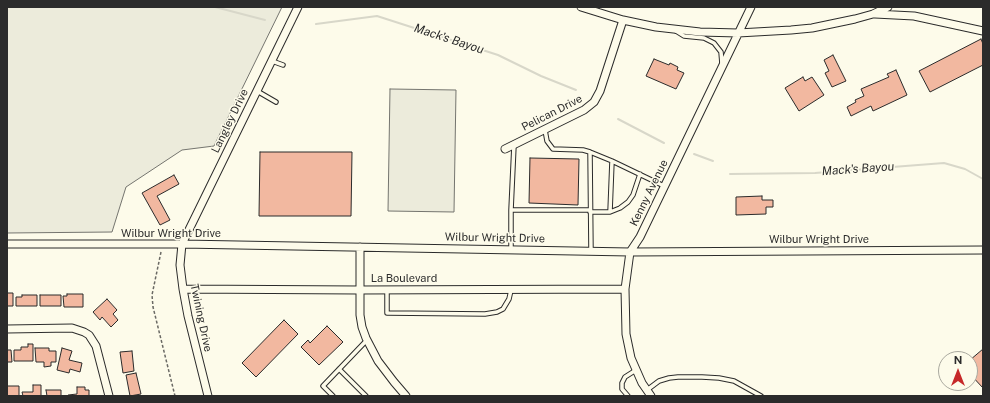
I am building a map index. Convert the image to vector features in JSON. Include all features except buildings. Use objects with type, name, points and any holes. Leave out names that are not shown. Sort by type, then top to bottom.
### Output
[{"type":"street","name":"Langley Drive","points":[[182,244],[298,7]]},
{"type":"street","points":[[581,7],[623,20],[675,30],[738,33],[812,28],[872,14],[888,7]]},
{"type":"street","name":"Kenny Avenue","points":[[649,393],[642,383],[631,358],[626,334],[625,289],[630,252],[640,236],[751,7]]},
{"type":"street","points":[[872,14],[914,16],[981,29]]},
{"type":"street","name":"Pelican Drive","points":[[505,149],[584,110],[597,99],[623,20]]},
{"type":"street","name":"Wilbur Wright Drive","points":[[7,244],[182,244],[630,252],[983,250]]},
{"type":"street","name":"Twining Drive","points":[[182,244],[180,265],[183,289],[188,316],[208,396]]},
{"type":"street","points":[[360,247],[360,315],[367,340],[378,360],[406,396]]},
{"type":"street","name":"La Boulevard","points":[[183,289],[625,289]]},
{"type":"street","points":[[7,328],[72,328],[89,335],[96,346],[109,396]]},
{"type":"lane","points":[[675,30],[684,36],[704,38],[714,43],[721,52],[722,65]]},
{"type":"lane","points":[[272,61],[283,66]]},
{"type":"lane","points":[[257,90],[276,102]]},
{"type":"lane","points":[[545,130],[547,141],[553,149],[583,150],[590,152],[664,186]]},
{"type":"lane","points":[[510,249],[514,145]]},
{"type":"lane","points":[[590,152],[591,251]]},
{"type":"lane","points":[[610,212],[612,161]]},
{"type":"lane","points":[[511,210],[610,212],[620,208],[628,202],[633,195],[640,174]]},
{"type":"lane","points":[[387,290],[387,313],[485,314],[497,312],[503,309],[509,299],[511,290]]},
{"type":"lane","points":[[333,396],[323,386],[367,340]]},
{"type":"lane","points":[[339,369],[366,396]]},
{"type":"lane","points":[[628,396],[622,388],[622,383],[625,377],[636,370]]},
{"type":"lane","points":[[649,393],[659,381],[669,378],[702,377],[734,381],[761,396]]},
{"type":"path","points":[[161,252],[153,288],[153,307],[175,396]]},
{"type":"shaded area","points":[[7,7],[282,7],[214,146],[182,150],[126,187],[112,232],[7,233]]},
{"type":"shaded area","points":[[390,89],[456,90],[454,212],[388,211]]},
{"type":"waterway","name":"Mack's Bayou","points":[[215,7],[265,20]]},
{"type":"waterway","name":"Mack's Bayou","points":[[316,24],[377,16],[498,55],[541,76],[576,90]]},
{"type":"waterway","name":"Mack's Bayou","points":[[618,119],[664,143]]},
{"type":"waterway","name":"Mack's Bayou","points":[[694,154],[713,161]]},
{"type":"waterway","name":"Mack's Bayou","points":[[730,174],[815,173],[944,163],[965,169],[983,179]]}]
